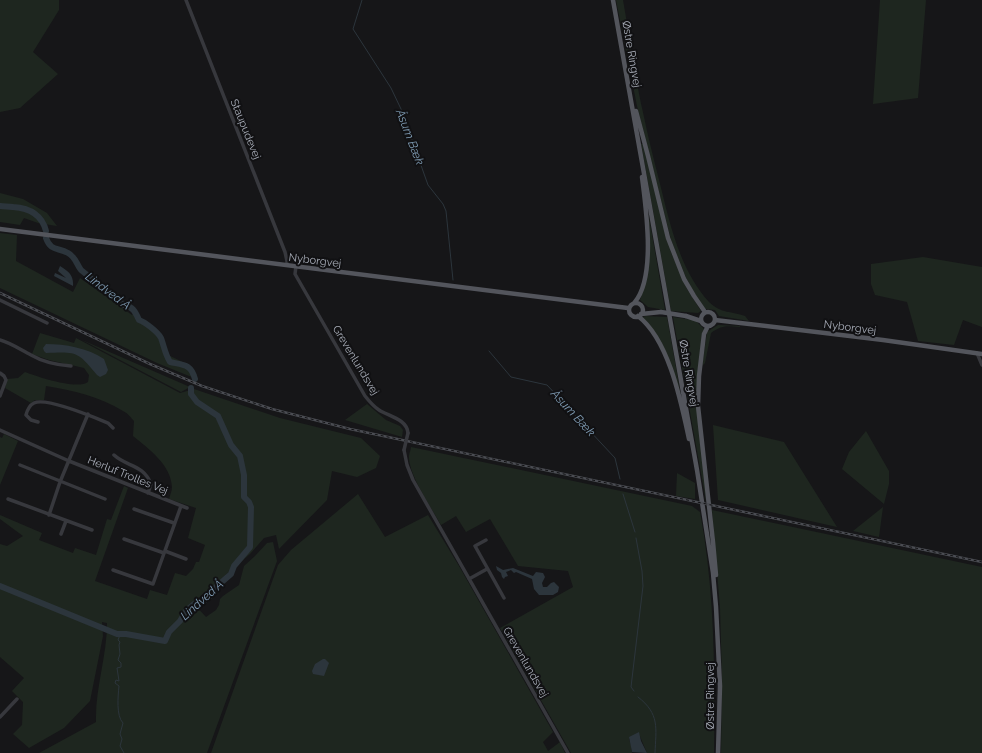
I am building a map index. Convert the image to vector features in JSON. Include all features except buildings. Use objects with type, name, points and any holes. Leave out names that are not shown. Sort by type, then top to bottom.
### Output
[{"type":"main road","name":"Østre Ringvej","points":[[613,0],[697,470],[713,573],[720,686],[718,753]]},
{"type":"main road","points":[[629,88],[648,156],[668,238],[684,279],[704,313]]},
{"type":"main road","points":[[640,151],[640,168],[646,210],[648,251],[641,293],[635,302],[628,308],[628,312],[632,316],[661,312]]},
{"type":"main road","name":"Nyborgvej","points":[[0,229],[628,308]]},
{"type":"main road","points":[[635,302],[642,307],[686,316],[701,321],[704,325],[708,326]]},
{"type":"main road","points":[[642,307],[640,315],[652,332],[668,364],[680,398],[690,447],[697,470]]},
{"type":"main road","points":[[686,316],[711,312],[714,314],[715,320],[713,324],[708,326],[704,334],[699,376],[698,406],[714,542],[716,607]]},
{"type":"main road","points":[[701,321],[704,313]]},
{"type":"main road","name":"Nyborgvej","points":[[715,320],[877,339],[980,354]]},
{"type":"street","name":"Staupudevej","points":[[186,0],[285,252],[287,265]]},
{"type":"street","name":"Grevenlundsvej","points":[[296,266],[295,274],[365,396],[380,411],[405,424],[408,433],[404,450],[407,465],[413,480],[568,753]]},
{"type":"street","points":[[0,300],[47,323]]},
{"type":"street","points":[[0,340],[43,360],[60,365],[71,366]]},
{"type":"street","points":[[980,354],[982,365]]},
{"type":"street","points":[[0,373],[6,380],[0,396]]},
{"type":"street","points":[[38,422],[26,416],[32,404],[38,402],[62,406],[88,414],[108,423],[113,428]]},
{"type":"street","points":[[49,515],[60,482],[88,414]]},
{"type":"street","name":"Herluf Trolles Vej","points":[[0,430],[148,494],[187,508]]},
{"type":"street","points":[[114,455],[137,467],[146,476],[150,484],[148,494]]},
{"type":"street","points":[[20,465],[105,499]]},
{"type":"street","points":[[8,499],[92,530]]},
{"type":"street","points":[[113,570],[153,584],[181,506]]},
{"type":"street","points":[[134,509],[174,523]]},
{"type":"street","points":[[61,534],[66,521]]},
{"type":"street","points":[[124,539],[186,559]]},
{"type":"street","points":[[486,540],[475,546],[504,598]]},
{"type":"street","points":[[469,579],[487,569]]},
{"type":"street","points":[[0,718],[17,699]]},
{"type":"shaded area","points":[[0,0],[59,0],[59,10],[33,52],[58,74],[20,108],[0,112]]},
{"type":"shaded area","points":[[616,0],[623,0],[647,132],[666,209],[682,259],[698,289],[713,306],[718,309],[745,316],[749,321],[719,316],[715,310],[705,309],[686,278],[671,240],[637,106]]},
{"type":"shaded area","points":[[880,0],[926,0],[918,98],[873,104]]},
{"type":"shaded area","points":[[641,144],[644,144],[671,252],[687,289],[701,311],[698,313],[671,311]]},
{"type":"shaded area","points":[[0,193],[23,199],[47,213],[57,226],[38,223],[24,218],[20,225],[0,222]]},
{"type":"shaded area","points":[[648,211],[665,310],[648,307],[640,300],[648,268]]},
{"type":"shaded area","points":[[0,233],[17,235],[16,261],[73,292],[80,278],[132,315],[133,314],[156,334],[166,354],[187,364],[194,378],[157,363],[0,288]]},
{"type":"shaded area","points":[[923,257],[982,267],[982,327],[963,320],[954,345],[918,341],[907,302],[875,295],[871,284],[871,264]]},
{"type":"shaded area","points":[[60,266],[70,274],[73,279],[73,286],[54,276],[55,273],[66,278],[58,271]]},
{"type":"shaded area","points":[[643,317],[667,317],[681,396],[666,355]]},
{"type":"shaded area","points":[[673,317],[693,320],[704,329],[698,369],[697,388],[707,501],[706,501]]},
{"type":"shaded area","points":[[718,325],[740,327],[725,327],[711,333],[705,363],[702,366],[707,332]]},
{"type":"shaded area","points":[[40,333],[74,343],[76,338],[180,393],[194,389],[280,418],[361,438],[380,456],[376,468],[357,477],[332,471],[327,500],[279,549],[276,535],[264,538],[250,554],[193,603],[206,617],[216,610],[220,599],[239,585],[244,566],[267,543],[273,542],[277,561],[207,753],[39,753],[96,722],[97,697],[105,648],[107,623],[102,622],[103,636],[90,701],[64,728],[29,748],[13,734],[22,725],[23,702],[12,691],[24,678],[0,657],[0,544],[7,546],[23,536],[0,519],[0,515],[42,533],[39,540],[73,553],[75,548],[96,555],[107,519],[111,520],[124,486],[128,488],[95,581],[147,599],[150,590],[167,595],[175,573],[186,576],[193,569],[196,562],[199,562],[205,545],[188,538],[196,508],[169,499],[172,487],[168,472],[158,458],[133,436],[134,421],[126,413],[96,398],[66,390],[46,386],[44,400],[35,400],[31,403],[5,388],[7,379],[18,378],[25,372],[67,384],[75,385],[88,382],[89,375],[84,368],[49,360],[32,354]]},
{"type":"shaded area","points":[[82,340],[190,387],[181,392]]},
{"type":"shaded area","points":[[46,344],[84,349],[104,359],[108,370],[106,374],[100,377],[85,361],[76,355],[70,353],[46,353],[43,348]]},
{"type":"shaded area","points":[[367,404],[386,420],[400,426],[403,430],[402,437],[345,420]]},
{"type":"shaded area","points":[[713,425],[784,442],[837,527],[718,500]]},
{"type":"shaded area","points":[[866,431],[889,471],[889,484],[884,504],[842,469],[849,452]]},
{"type":"shaded area","points":[[4,434],[18,441],[0,485],[0,437],[2,438]]},
{"type":"shaded area","points":[[411,447],[692,506],[700,512],[709,572],[713,632],[714,753],[647,753],[639,734],[629,739],[632,753],[571,753],[500,628],[573,587],[568,571],[518,566],[490,519],[466,532],[456,516],[441,525],[416,482],[412,472],[409,456]]},
{"type":"shaded area","points":[[677,473],[695,483],[695,499],[676,496]]},
{"type":"shaded area","points":[[358,494],[385,537],[428,515],[459,566],[553,732],[543,742],[548,751],[560,742],[565,753],[211,753],[278,565],[291,550]]},
{"type":"shaded area","points":[[883,507],[879,537],[853,531]]},
{"type":"shaded area","points":[[712,510],[982,567],[982,753],[721,753],[722,679],[720,608]]},
{"type":"shaded area","points":[[496,566],[503,570],[513,568],[533,576],[536,572],[543,573],[545,577],[542,583],[543,587],[547,587],[554,582],[559,587],[558,592],[553,595],[539,595],[534,589],[532,579],[516,572],[514,573],[511,570],[506,572],[508,576],[504,579],[501,573],[497,570]]},
{"type":"shaded area","points":[[323,659],[329,663],[324,676],[313,674],[312,671],[315,664]]},
{"type":"shaded area","points":[[639,732],[641,741],[647,753],[632,752],[629,737]]},
{"type":"waterway","name":"Åsum Bæk","points":[[362,0],[353,29],[391,88],[401,109],[428,185],[443,204],[446,211],[453,280]]},
{"type":"waterway","name":"Lindved Å","points":[[0,206],[24,209],[34,213],[44,225],[46,231]]},
{"type":"waterway","name":"Lindved Å","points":[[46,238],[50,245],[70,254],[81,270],[124,305],[130,307],[139,320],[145,323],[161,338],[170,362],[189,368],[195,379]]},
{"type":"waterway","name":"Åsum Bæk","points":[[489,351],[511,377],[547,385],[615,458],[620,479]]},
{"type":"waterway","name":"Lindved Å","points":[[0,586],[117,634],[126,634],[165,641],[169,632],[180,621],[186,611],[194,604],[207,599],[214,592],[216,587],[231,574],[234,566],[250,547],[251,507],[249,502],[244,497],[244,475],[240,456],[231,445],[218,416],[197,402],[191,394],[191,388]]},
{"type":"waterway","name":"Åsum Bæk","points":[[623,494],[635,532]]},
{"type":"waterway","name":"Åsum Bæk","points":[[634,691],[631,687],[643,586],[636,538]]},
{"type":"waterway","points":[[120,635],[118,640],[120,642],[120,654],[118,660],[121,663],[121,667],[117,668],[119,681],[116,680],[115,683],[119,686],[118,711],[123,723],[120,734],[122,739],[120,746],[124,753]]},
{"type":"waterway","name":"Åsum Bæk","points":[[638,697],[650,709],[655,722],[655,753]]},
{"type":"railway","points":[[0,293],[150,364],[202,386],[272,409],[350,429],[982,562]]}]
